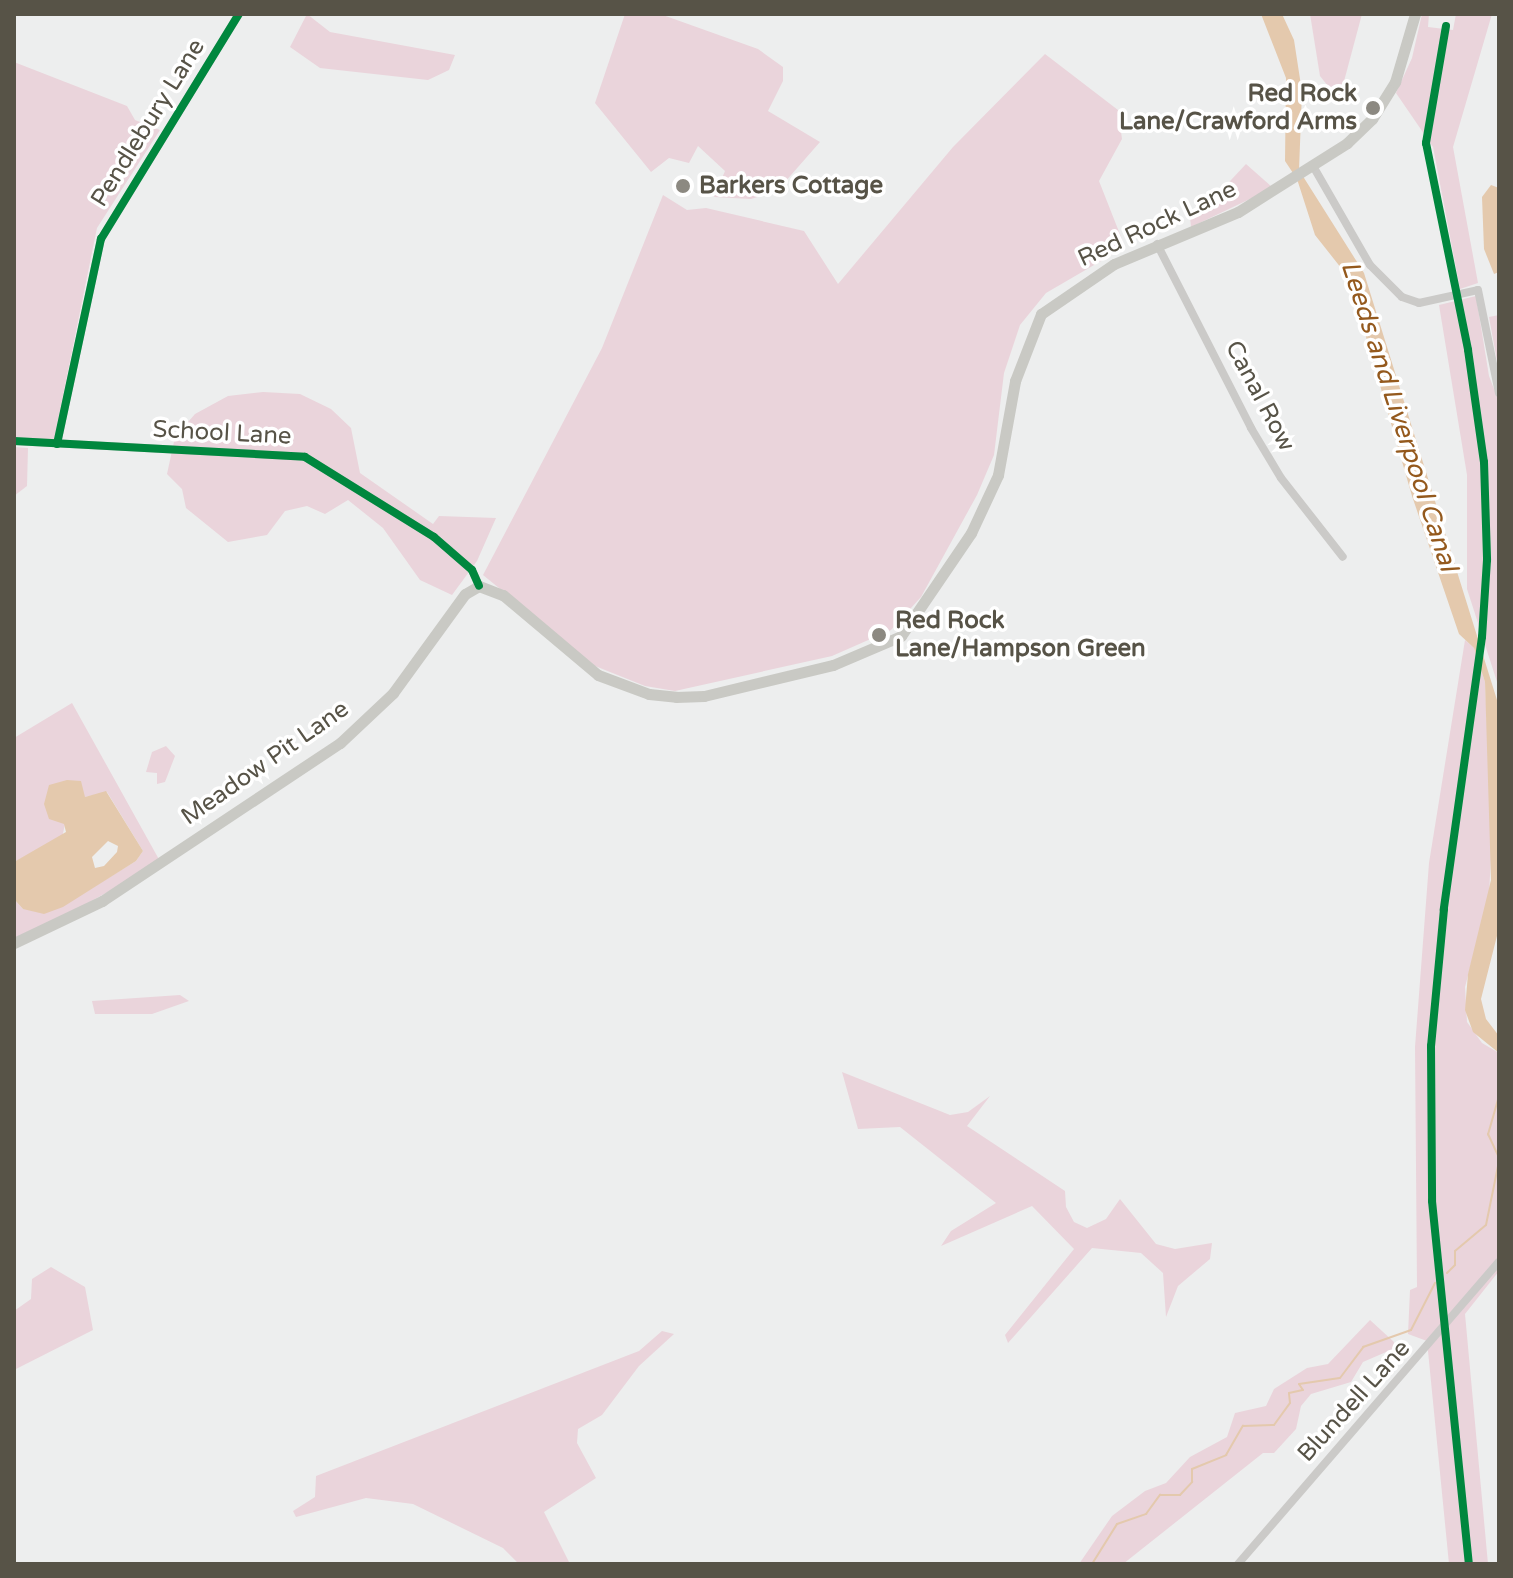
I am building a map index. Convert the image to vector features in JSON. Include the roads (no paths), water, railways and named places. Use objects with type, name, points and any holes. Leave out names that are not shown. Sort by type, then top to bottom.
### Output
[{"type":"main road","name":"Red Rock Lane","points":[[479,586],[503,595],[598,675],[649,694],[704,696],[833,665],[901,636],[945,577],[998,475],[1015,381],[1041,314],[1080,283],[1157,244],[1238,212],[1304,172],[1372,119],[1404,63],[1415,14]]},
{"type":"main road","name":"Meadow Pit Lane","points":[[14,943],[102,901],[340,743],[393,693],[465,594],[479,586]]},
{"type":"street","name":"Pendlebury Lane","points":[[57,444],[101,239],[239,14]]},
{"type":"street","points":[[1304,172],[1377,272],[1411,302],[1478,290],[1499,393]]},
{"type":"street","name":"Canal Row","points":[[1157,244],[1251,428],[1281,478],[1343,557]]},
{"type":"street","name":"School Lane","points":[[14,441],[305,457],[434,537],[472,570],[479,586]]},
{"type":"street","name":"Blundell Lane","points":[[1238,1564],[1461,1311],[1499,1262]]},
{"type":"water","name":"Leeds and Liverpool Canal","points":[[1261,14],[1282,14],[1294,40],[1302,92],[1299,170],[1364,273],[1497,700],[1499,928],[1481,999],[1486,1019],[1499,1036],[1499,1053],[1473,1032],[1465,1010],[1468,974],[1491,880],[1485,682],[1474,648],[1459,634],[1412,496],[1349,278],[1315,235],[1297,179],[1285,161],[1286,78]]},
{"type":"water","points":[[1491,185],[1499,188],[1499,272],[1494,274],[1484,249],[1482,197]]},
{"type":"water","points":[[67,780],[81,781],[85,797],[106,791],[143,851],[136,861],[63,907],[44,914],[23,909],[14,899],[14,862],[66,832],[64,824],[49,819],[44,804],[49,785]],"holes":[[[108,841],[118,846],[117,852],[104,866],[95,868],[92,857]]]},
{"type":"waterway","points":[[1499,1096],[1488,1134],[1499,1158]]},
{"type":"waterway","points":[[1447,1273],[1455,1265],[1455,1251],[1486,1225],[1499,1161]]},
{"type":"waterway","points":[[1092,1564],[1117,1524],[1146,1514],[1160,1495],[1180,1495],[1192,1482],[1192,1469],[1226,1455],[1243,1426],[1274,1425],[1290,1403],[1289,1393],[1303,1390],[1299,1384],[1340,1378],[1363,1347],[1411,1330],[1435,1283]]},
{"type":"place","name":"Red Rock Lane/Crawford Arms","points":[[1373,108]]},
{"type":"place","name":"Barkers Cottage","points":[[683,186]]},
{"type":"place","name":"Red Rock Lane/Hampson Green","points":[[879,635]]}]
